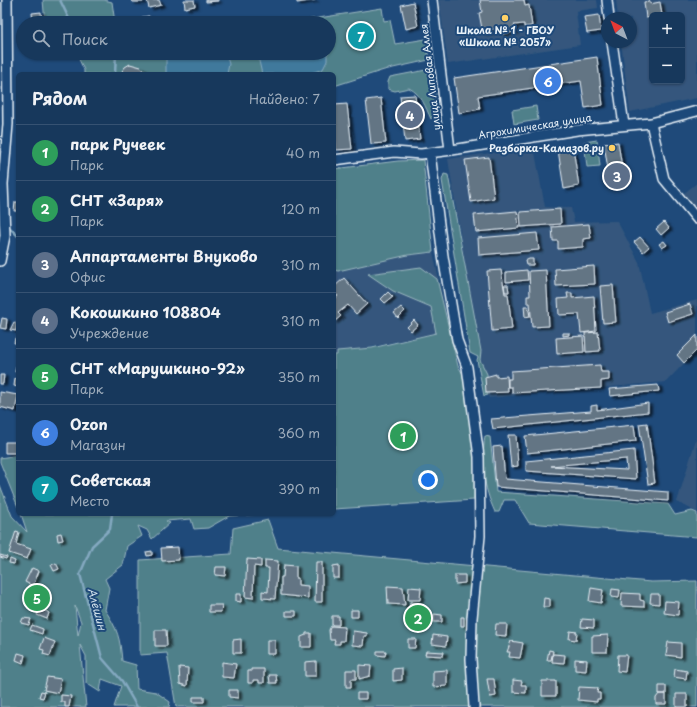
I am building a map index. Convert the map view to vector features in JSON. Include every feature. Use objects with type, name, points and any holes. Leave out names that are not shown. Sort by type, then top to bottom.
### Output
[{"type":"street","points":[[0,262],[5,236],[3,184],[8,124],[6,0]]},
{"type":"street","name":"улица Липовая Аллея","points":[[432,0],[450,150]]},
{"type":"street","points":[[607,0],[608,12]]},
{"type":"street","points":[[613,48],[624,125]]},
{"type":"street","name":"Агрохимическая улица","points":[[336,160],[394,152],[430,153],[624,125],[651,123],[697,111]]},
{"type":"street","points":[[651,123],[664,179],[697,219]]},
{"type":"street","points":[[430,153],[457,340],[467,366],[480,456],[480,536],[472,618],[471,659],[474,707]]},
{"type":"shaded area","points":[[439,0],[597,0],[598,8],[576,11],[580,45],[448,64]]},
{"type":"shaded area","points":[[616,0],[697,0],[697,98],[630,112],[622,48],[637,48],[637,12],[617,12]]},
{"type":"shaded area","points":[[166,60],[228,60],[229,64],[227,72],[166,72]]},
{"type":"shaded area","points":[[327,60],[323,69],[314,72],[262,72],[259,61]]},
{"type":"shaded area","points":[[534,147],[545,207],[571,208],[574,222],[617,221],[639,262],[650,313],[697,300],[697,350],[666,382],[489,398],[486,393],[448,159]]},
{"type":"shaded area","points":[[697,183],[697,211],[683,194]]},
{"type":"shaded area","points":[[433,252],[449,330],[336,355],[336,263]]},
{"type":"shaded area","points":[[697,436],[697,512],[677,502]]},
{"type":"green space","points":[[43,0],[104,0],[112,2],[114,16],[44,16]]},
{"type":"green space","points":[[382,8],[384,21],[390,20],[395,44],[426,39],[429,60],[384,70],[336,85],[336,72],[84,72],[79,60],[336,60],[336,16],[331,16]]},
{"type":"green space","points":[[426,70],[430,75],[439,109],[431,119],[423,101],[409,88],[395,91],[388,89],[390,77]]},
{"type":"green space","points":[[536,106],[538,120],[514,124],[512,110]]},
{"type":"green space","points":[[597,140],[600,166],[587,167],[584,142]]},
{"type":"green space","points":[[423,160],[433,252],[408,255],[336,270],[336,169],[398,161]]},
{"type":"green space","points":[[444,174],[448,175],[481,351],[480,360],[487,374],[488,395],[484,396],[477,360],[478,357],[470,353],[442,180]]},
{"type":"green space","points":[[421,267],[437,279],[458,366],[463,374],[475,459],[474,500],[336,509],[337,351],[372,348],[436,333],[431,307],[393,291],[368,274]]},
{"type":"green space","points":[[485,436],[490,437],[496,492],[668,504],[675,515],[692,511],[697,513],[697,537],[529,523],[515,500],[504,500],[499,512],[495,512],[488,493],[484,475],[483,456]]},
{"type":"green space","points":[[16,455],[16,502],[0,462],[0,458]]},
{"type":"green space","points":[[0,485],[12,516],[27,532],[22,516],[229,516],[208,528],[194,529],[191,519],[166,521],[170,523],[152,539],[147,530],[138,526],[142,536],[127,546],[123,565],[105,579],[109,588],[105,610],[118,634],[122,661],[136,665],[137,689],[156,692],[170,702],[169,707],[114,707],[121,686],[102,679],[100,692],[86,683],[86,656],[80,645],[86,707],[0,707]],"holes":[[[75,606],[81,622],[78,636]]]},
{"type":"green space","points":[[268,520],[278,548],[651,582],[697,581],[697,707],[176,707],[167,653],[140,655],[140,560],[231,554],[233,528]]},
{"type":"building","points":[[132,0],[143,0],[143,2],[132,2]]},
{"type":"building","points":[[147,0],[159,0],[161,5],[149,8]]},
{"type":"building","points":[[184,0],[194,0],[195,6],[185,8]]},
{"type":"building","points":[[206,0],[218,0],[218,1],[206,2]]},
{"type":"building","points":[[297,0],[315,0],[297,3]]},
{"type":"building","name":"Школа № 1 - ГБОУ «Школа № 2057»","points":[[480,0],[524,0],[525,6],[529,5],[532,26],[524,27],[524,24],[514,25],[515,32],[501,34],[499,28],[489,30],[490,33],[483,34],[479,13],[482,12]]},
{"type":"building","points":[[650,1],[650,4],[660,2],[662,12],[649,12],[649,17],[646,18],[644,2]]},
{"type":"building","points":[[413,2],[418,26],[406,29],[401,5]]},
{"type":"building","points":[[41,12],[41,16],[32,16],[32,13]]},
{"type":"building","points":[[599,15],[601,31],[587,33],[584,17]]},
{"type":"building","points":[[597,57],[603,105],[585,108],[581,81],[478,96],[480,109],[459,113],[454,78]]},
{"type":"building","points":[[130,64],[141,67],[145,72],[121,72],[125,67]]},
{"type":"building","points":[[415,95],[420,139],[405,141],[400,96]]},
{"type":"building","points":[[381,98],[386,143],[371,144],[366,100]]},
{"type":"building","points":[[347,104],[352,149],[336,150],[336,105]]},
{"type":"building","points":[[618,142],[624,180],[610,182],[604,144]]},
{"type":"building","points":[[573,148],[579,186],[564,189],[558,150]]},
{"type":"building","points":[[489,157],[494,198],[471,202],[465,160]]},
{"type":"building","points":[[15,202],[16,202],[16,211],[14,211]]},
{"type":"building","points":[[560,209],[561,224],[521,227],[520,212]]},
{"type":"building","points":[[517,211],[519,228],[476,232],[474,215]]},
{"type":"building","points":[[664,222],[669,228],[661,235],[656,229]]},
{"type":"building","points":[[589,224],[591,238],[583,239],[583,247],[558,249],[558,241],[553,241],[552,227]]},
{"type":"building","points":[[537,233],[539,250],[479,255],[478,238]]},
{"type":"building","points":[[640,237],[649,247],[643,252],[634,242]]},
{"type":"building","points":[[664,241],[667,245],[662,248],[659,244]]},
{"type":"building","points":[[533,259],[533,265],[526,265],[525,261]]},
{"type":"building","points":[[594,266],[595,284],[556,286],[555,269]]},
{"type":"building","points":[[501,270],[505,294],[508,294],[512,329],[492,331],[487,271]]},
{"type":"building","points":[[527,270],[528,280],[506,282],[506,272]]},
{"type":"building","points":[[546,270],[549,326],[532,327],[530,303],[527,303],[527,296],[530,296],[529,271]]},
{"type":"building","points":[[344,278],[367,304],[356,314],[348,305],[338,313],[341,316],[336,320],[336,298],[338,296],[336,294],[336,285]]},
{"type":"building","points":[[504,285],[508,285],[509,292],[505,292]]},
{"type":"building","points":[[613,285],[616,322],[603,323],[600,286]]},
{"type":"building","points":[[388,292],[393,297],[385,303],[381,299]]},
{"type":"building","points":[[567,293],[572,293],[572,298],[594,296],[596,331],[581,333],[579,314],[559,315],[558,299],[568,298]]},
{"type":"building","points":[[690,304],[693,314],[668,322],[665,312]]},
{"type":"building","points":[[524,306],[528,306],[530,316],[525,317]]},
{"type":"building","points":[[401,307],[405,311],[398,318],[394,313]]},
{"type":"building","points":[[2,318],[7,319],[6,329],[0,328]]},
{"type":"building","points":[[414,320],[418,325],[411,331],[407,327]]},
{"type":"building","points":[[14,322],[16,323],[16,331],[10,330]]},
{"type":"building","points":[[598,332],[600,351],[586,352],[585,333]]},
{"type":"building","points":[[563,333],[569,333],[569,335],[563,336]]},
{"type":"building","points":[[697,335],[697,350],[684,363],[677,355]]},
{"type":"building","points":[[583,336],[584,352],[557,354],[556,338]]},
{"type":"building","points":[[600,365],[601,372],[609,372],[609,380],[601,381],[601,388],[512,393],[512,387],[508,387],[508,379],[511,379],[511,371]]},
{"type":"building","points":[[496,374],[496,377],[507,376],[508,392],[486,393],[485,377]]},
{"type":"building","points":[[0,375],[4,375],[3,384],[0,384]]},
{"type":"building","points":[[15,378],[16,386],[14,386]]},
{"type":"building","points":[[658,385],[659,391],[610,396],[609,389]]},
{"type":"building","points":[[0,392],[16,395],[15,411],[0,407]]},
{"type":"building","points":[[648,403],[648,412],[493,429],[491,419],[591,411],[591,406],[597,405],[597,410]]},
{"type":"building","points":[[647,423],[655,483],[648,484],[639,424]]},
{"type":"building","points":[[634,425],[636,441],[527,453],[525,436]]},
{"type":"building","points":[[508,435],[516,435],[518,466],[511,467]]},
{"type":"building","points":[[5,442],[16,442],[16,453],[5,453]]},
{"type":"building","points":[[502,446],[505,479],[668,492],[668,501],[496,487],[493,447]]},
{"type":"building","points":[[634,450],[636,479],[526,471],[526,461]],"holes":[[[626,459],[627,470],[551,466]]]},
{"type":"building","points":[[16,531],[19,532],[16,544],[31,549],[27,559],[9,553]]},
{"type":"building","points":[[61,533],[63,540],[58,541],[57,534]]},
{"type":"building","points":[[178,547],[179,560],[162,561],[161,548]]},
{"type":"building","points":[[152,551],[152,555],[147,556],[146,552]]},
{"type":"building","points":[[0,555],[7,557],[6,559],[0,557]]},
{"type":"building","points":[[10,559],[15,561],[14,564],[9,563]]},
{"type":"building","points":[[247,559],[261,560],[261,567],[254,566],[253,598],[245,597]]},
{"type":"building","points":[[265,560],[278,561],[275,599],[262,598],[262,591],[268,592],[269,568],[265,568]]},
{"type":"building","points":[[316,562],[322,562],[322,602],[315,602]]},
{"type":"building","points":[[56,563],[59,569],[54,571],[51,565]]},
{"type":"building","points":[[284,565],[296,566],[296,578],[298,578],[298,585],[308,586],[308,598],[281,595],[281,577],[283,577]]},
{"type":"building","points":[[339,565],[339,578],[333,578],[333,566]]},
{"type":"building","points":[[216,567],[226,567],[225,576],[215,575]]},
{"type":"building","points":[[32,568],[39,571],[33,586],[25,582]]},
{"type":"building","points":[[455,575],[465,575],[465,583],[455,584]]},
{"type":"building","points":[[387,586],[403,587],[405,605],[388,604]]},
{"type":"building","points":[[409,587],[421,588],[420,600],[408,600]]},
{"type":"building","points":[[591,588],[603,590],[601,603],[589,601]]},
{"type":"building","points":[[612,589],[620,590],[619,598],[611,597]]},
{"type":"building","points":[[622,593],[640,594],[640,600],[644,601],[644,607],[621,606]]},
{"type":"building","points":[[236,594],[241,594],[241,602],[236,601]]},
{"type":"building","points":[[651,594],[659,594],[659,604],[650,603]]},
{"type":"building","points":[[544,598],[550,599],[550,607],[543,607]]},
{"type":"building","points":[[665,601],[679,602],[678,615],[664,613]]},
{"type":"building","points":[[410,602],[421,604],[420,610],[409,609]]},
{"type":"building","points":[[209,605],[222,605],[221,612],[209,612]]},
{"type":"building","points":[[40,607],[49,613],[47,619],[37,615]]},
{"type":"building","points":[[351,610],[358,610],[358,617],[351,617]]},
{"type":"building","points":[[286,611],[296,611],[296,616],[286,616]]},
{"type":"building","points":[[417,613],[424,613],[424,618],[417,618]]},
{"type":"building","points":[[434,614],[442,615],[442,622],[434,622]]},
{"type":"building","points":[[332,616],[339,616],[339,625],[332,625]]},
{"type":"building","points":[[461,617],[464,617],[464,626],[461,626]]},
{"type":"building","points":[[23,618],[31,619],[29,625],[21,623]]},
{"type":"building","points":[[582,619],[594,620],[594,628],[581,627]]},
{"type":"building","points":[[416,623],[419,623],[419,630],[416,630]]},
{"type":"building","points":[[496,624],[507,624],[506,636],[495,635]]},
{"type":"building","points":[[32,625],[43,629],[42,634],[30,630]]},
{"type":"building","points":[[331,626],[345,627],[344,641],[340,641],[340,644],[334,644],[335,640],[330,640],[329,630]]},
{"type":"building","points":[[155,630],[166,630],[167,646],[155,646]]},
{"type":"building","points":[[353,631],[367,633],[367,636],[364,636],[363,646],[352,645]]},
{"type":"building","points":[[570,631],[577,632],[576,640],[569,639]]},
{"type":"building","points":[[306,633],[311,633],[311,647],[301,647],[301,637],[306,635]]},
{"type":"building","points":[[433,635],[447,637],[446,646],[432,644]]},
{"type":"building","points":[[608,635],[607,652],[592,652],[592,636]]},
{"type":"building","points":[[44,638],[55,642],[50,656],[43,654],[44,650],[40,649]]},
{"type":"building","points":[[241,639],[241,653],[233,653],[233,640]]},
{"type":"building","points":[[408,639],[416,639],[415,648],[408,648]]},
{"type":"building","points":[[267,640],[275,640],[275,654],[267,654]]},
{"type":"building","points":[[511,641],[523,643],[520,658],[509,657],[510,652],[507,652]]},
{"type":"building","points":[[668,642],[681,643],[681,657],[666,655]]},
{"type":"building","points":[[549,650],[553,651],[551,660],[547,660]]},
{"type":"building","points":[[377,651],[386,651],[385,656],[377,655]]},
{"type":"building","points":[[426,651],[444,652],[443,656],[425,655]]},
{"type":"building","points":[[18,653],[25,655],[23,663],[16,660]]},
{"type":"building","points":[[553,654],[565,655],[564,663],[552,662]]},
{"type":"building","points":[[618,655],[627,655],[625,672],[617,671]]},
{"type":"building","points":[[575,659],[587,660],[586,671],[575,670]]},
{"type":"building","points":[[316,661],[316,676],[305,676],[305,662]]},
{"type":"building","points":[[222,662],[236,664],[234,678],[222,677]]},
{"type":"building","points":[[359,665],[371,666],[370,676],[359,679]]},
{"type":"building","points":[[179,667],[188,668],[187,686],[180,684]]},
{"type":"building","points":[[402,668],[402,680],[393,681],[393,669]]},
{"type":"building","points":[[251,669],[264,669],[264,683],[259,683],[259,680],[253,680],[253,683],[248,683],[248,671],[251,671]]},
{"type":"building","points":[[675,669],[687,671],[686,679],[674,677]]},
{"type":"building","points":[[346,670],[356,670],[356,679],[351,679],[351,687],[346,687]]},
{"type":"building","points":[[447,670],[447,686],[433,687],[433,671]]},
{"type":"building","points":[[269,675],[276,675],[277,683],[270,683]]},
{"type":"building","points":[[47,677],[61,679],[58,693],[44,690]]},
{"type":"building","points":[[487,679],[494,679],[496,696],[490,697]]},
{"type":"building","points":[[513,680],[522,681],[521,685],[526,685],[526,693],[513,692]]},
{"type":"building","points":[[542,681],[556,681],[556,696],[542,696]]},
{"type":"building","points":[[659,686],[666,686],[666,694],[659,694]]},
{"type":"building","points":[[579,687],[598,688],[597,693],[600,693],[600,699],[597,699],[597,702],[578,700]]},
{"type":"building","points":[[229,690],[238,690],[238,698],[229,697]]},
{"type":"building","points":[[41,691],[45,692],[43,698],[39,697]]},
{"type":"building","points":[[357,693],[366,693],[366,699],[357,699]]},
{"type":"building","points":[[659,694],[666,694],[666,704],[656,704],[656,698]]},
{"type":"building","points":[[676,694],[687,694],[687,707],[676,707]]},
{"type":"building","points":[[61,695],[71,696],[69,707],[65,707],[65,702],[61,702]]},
{"type":"building","points":[[193,697],[204,697],[204,702],[193,702]]},
{"type":"waterway","name":"Алёшин","points":[[60,0],[68,16]]},
{"type":"waterway","name":"Алёшин","points":[[115,72],[116,60]]},
{"type":"waterway","points":[[10,228],[16,234]]},
{"type":"waterway","name":"Алёшин","points":[[112,516],[110,529],[92,546],[80,574],[102,658],[122,681],[137,707]]},
{"type":"place","name":"Школа № 1 - ГБОУ «Школа № 2057»","points":[[505,18]]},
{"type":"place","name":"Советская","points":[[361,36]]},
{"type":"place","name":"Ozon","points":[[548,81]]},
{"type":"place","name":"Кокошкино 108804","points":[[410,115]]},
{"type":"place","name":"Разборка-Камазов.ру","points":[[612,148]]},
{"type":"place","name":"Аппартаменты Внуково","points":[[617,176]]},
{"type":"place","name":"парк Ручеек","points":[[403,436]]},
{"type":"place","name":"СНТ «Марушкино-92»","points":[[37,598]]},
{"type":"place","name":"СНТ «Заря»","points":[[418,618]]}]
